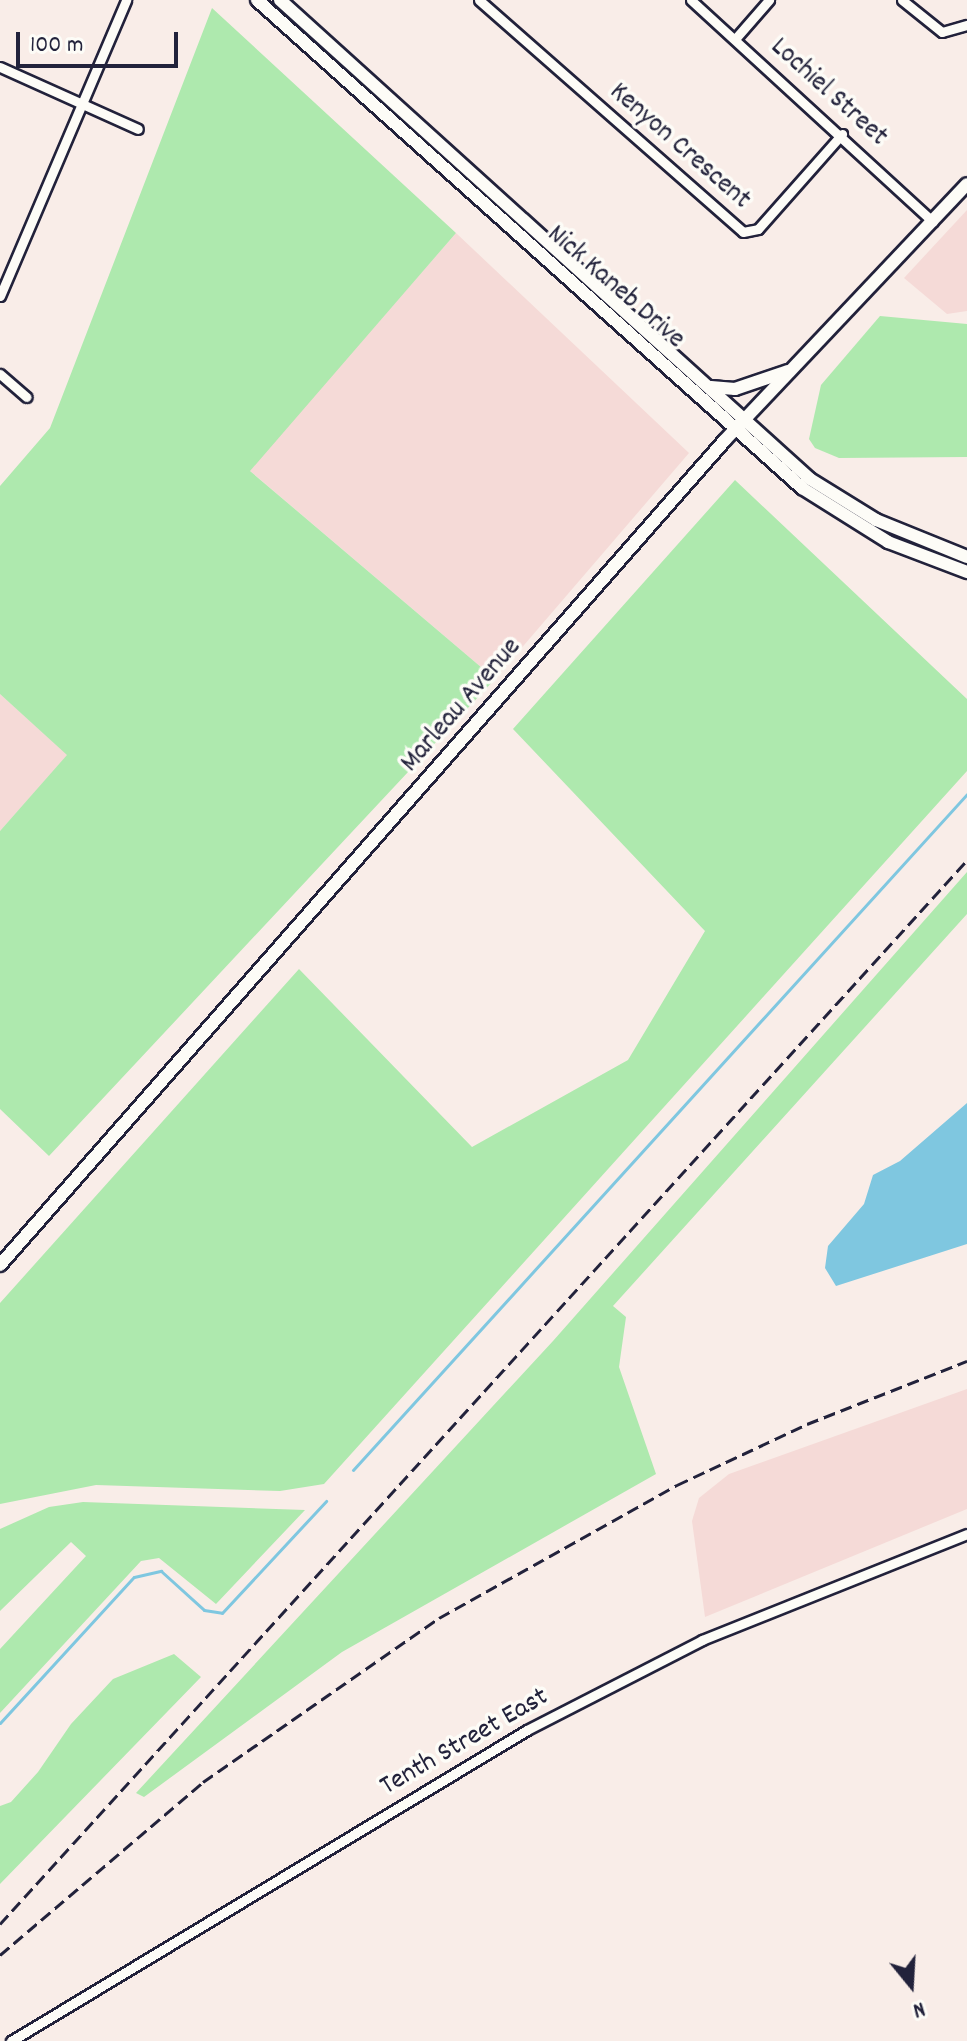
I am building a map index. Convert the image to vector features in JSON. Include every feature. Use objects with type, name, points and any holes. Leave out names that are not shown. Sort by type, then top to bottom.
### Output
[{"type":"street","points":[[0,296],[126,0]]},
{"type":"street","name":"Nick Kaneb Drive","points":[[257,0],[742,424],[810,479],[847,503],[967,557]]},
{"type":"street","name":"Nick Kaneb Drive","points":[[280,0],[711,387],[802,488],[888,542],[967,572]]},
{"type":"street","name":"Kenyon Crescent","points":[[479,0],[743,232],[758,229],[842,134]]},
{"type":"street","name":"Lochiel Street","points":[[691,0],[842,134],[933,222]]},
{"type":"street","points":[[735,39],[769,0]]},
{"type":"street","points":[[902,0],[942,32],[967,25]]},
{"type":"street","points":[[0,67],[138,129]]},
{"type":"street","name":"Marleau Avenue","points":[[0,1265],[742,424],[967,184]]},
{"type":"street","points":[[711,387],[735,389],[791,370]]},
{"type":"street","points":[[0,374],[26,397]]},
{"type":"street","name":"Tenth Street East","points":[[11,2041],[527,1730],[702,1640],[967,1534]]},
{"type":"shaded area","points":[[967,210],[967,311],[947,314],[904,278]]},
{"type":"shaded area","points":[[456,233],[689,453],[495,679],[249,470]]},
{"type":"shaded area","points":[[0,694],[68,755],[0,831]]},
{"type":"shaded area","points":[[967,1389],[967,1509],[705,1617],[692,1521],[699,1498],[729,1474]]},
{"type":"green space","points":[[212,8],[456,233],[250,471],[495,679],[49,1156],[0,1109],[0,831],[67,755],[0,694],[0,486],[50,428]]},
{"type":"green space","points":[[880,316],[967,324],[967,457],[839,458],[815,448],[809,439],[821,385]]},
{"type":"green space","points":[[735,480],[967,699],[967,771],[324,1484],[280,1491],[96,1485],[0,1504],[0,1303],[299,969],[472,1147],[628,1060],[705,931],[513,729]]},
{"type":"green space","points":[[967,872],[967,914],[613,1306],[626,1317],[619,1367],[656,1474],[342,1652],[144,1797],[136,1793],[553,1341]]},
{"type":"green space","points":[[83,1502],[305,1510],[216,1604],[159,1558],[141,1561],[0,1713],[0,1649],[86,1556],[71,1542],[0,1611],[0,1529],[49,1507]]},
{"type":"green space","points":[[174,1654],[201,1677],[0,1884],[0,1806],[11,1802],[38,1772],[71,1724],[113,1679]]},
{"type":"water","points":[[967,1103],[967,1244],[836,1286],[825,1268],[828,1246],[864,1204],[873,1175],[900,1161]]},
{"type":"waterway","points":[[353,1470],[967,794]]},
{"type":"waterway","points":[[0,1723],[134,1577],[161,1571],[204,1610],[222,1613],[326,1501]]},
{"type":"railway","points":[[0,1924],[967,860]]},
{"type":"railway","points":[[0,1955],[203,1782],[439,1618],[677,1485],[807,1424],[967,1361]]}]
